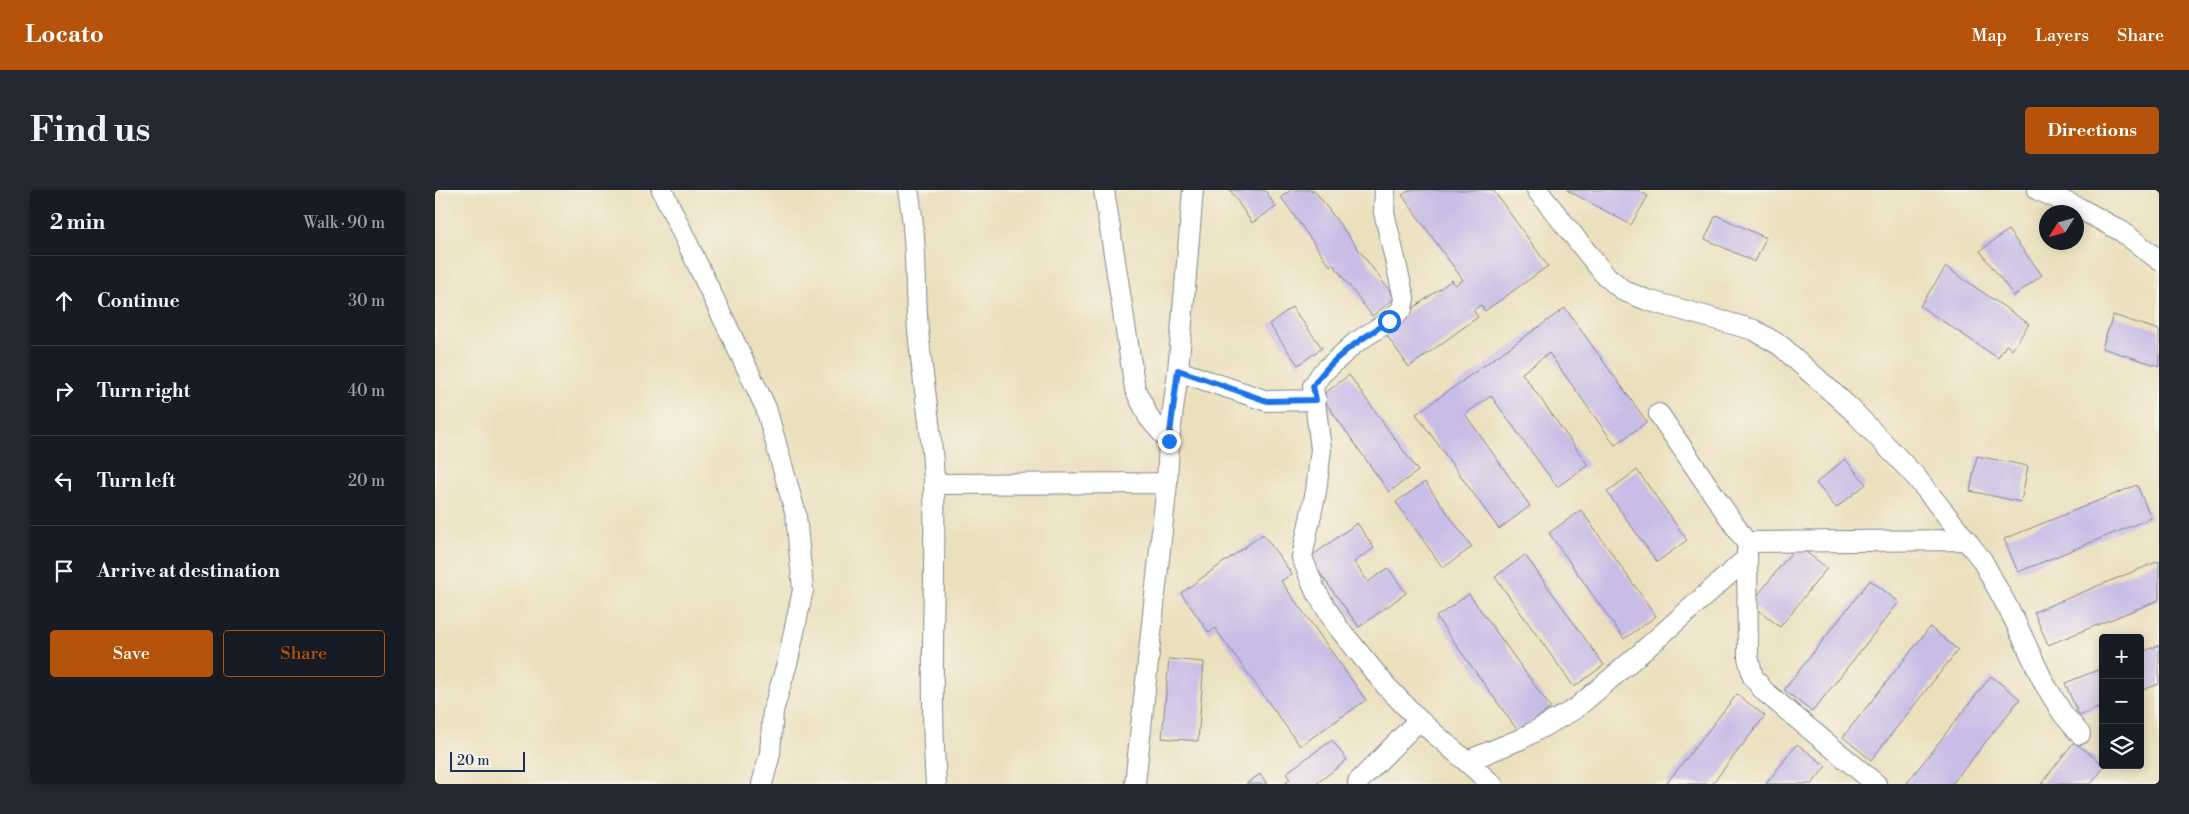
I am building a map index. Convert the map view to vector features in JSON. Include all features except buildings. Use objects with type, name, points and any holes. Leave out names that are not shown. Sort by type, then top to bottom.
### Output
[{"type":"street","points":[[662,190],[766,408],[795,515],[803,590],[788,660],[773,711],[770,754],[763,784]]},
{"type":"street","points":[[908,190],[915,242],[917,316],[932,429],[934,484],[932,727],[936,784]]},
{"type":"street","points":[[1104,190],[1135,389],[1149,418],[1169,441]]},
{"type":"street","points":[[1135,784],[1167,483],[1169,441],[1178,370],[1193,190]]},
{"type":"street","points":[[1385,190],[1384,212],[1404,298],[1402,309],[1389,321],[1355,343],[1321,374],[1313,386],[1321,448],[1316,491],[1302,558],[1315,590],[1337,626],[1387,687],[1419,720],[1492,784]]},
{"type":"street","points":[[1537,190],[1605,275],[1624,291],[1647,300],[1754,330],[1781,346],[1865,424],[1916,477],[1982,560],[1995,582],[2044,683],[2063,714],[2081,734]]},
{"type":"street","points":[[2038,190],[2079,208],[2121,231],[2159,260]]},
{"type":"street","points":[[1178,370],[1267,401],[1316,400]]},
{"type":"street","points":[[1659,414],[1747,550],[1748,657],[1753,677],[1764,691],[1876,784]]},
{"type":"street","points":[[934,484],[1167,483]]},
{"type":"street","points":[[1467,761],[1521,739],[1575,709],[1643,652],[1747,550],[1967,540]]},
{"type":"street","points":[[1358,782],[1419,720]]},
{"type":"route","points":[[1169,441],[1178,370],[1267,401],[1316,400],[1313,386],[1321,374],[1355,343],[1389,321]]}]
